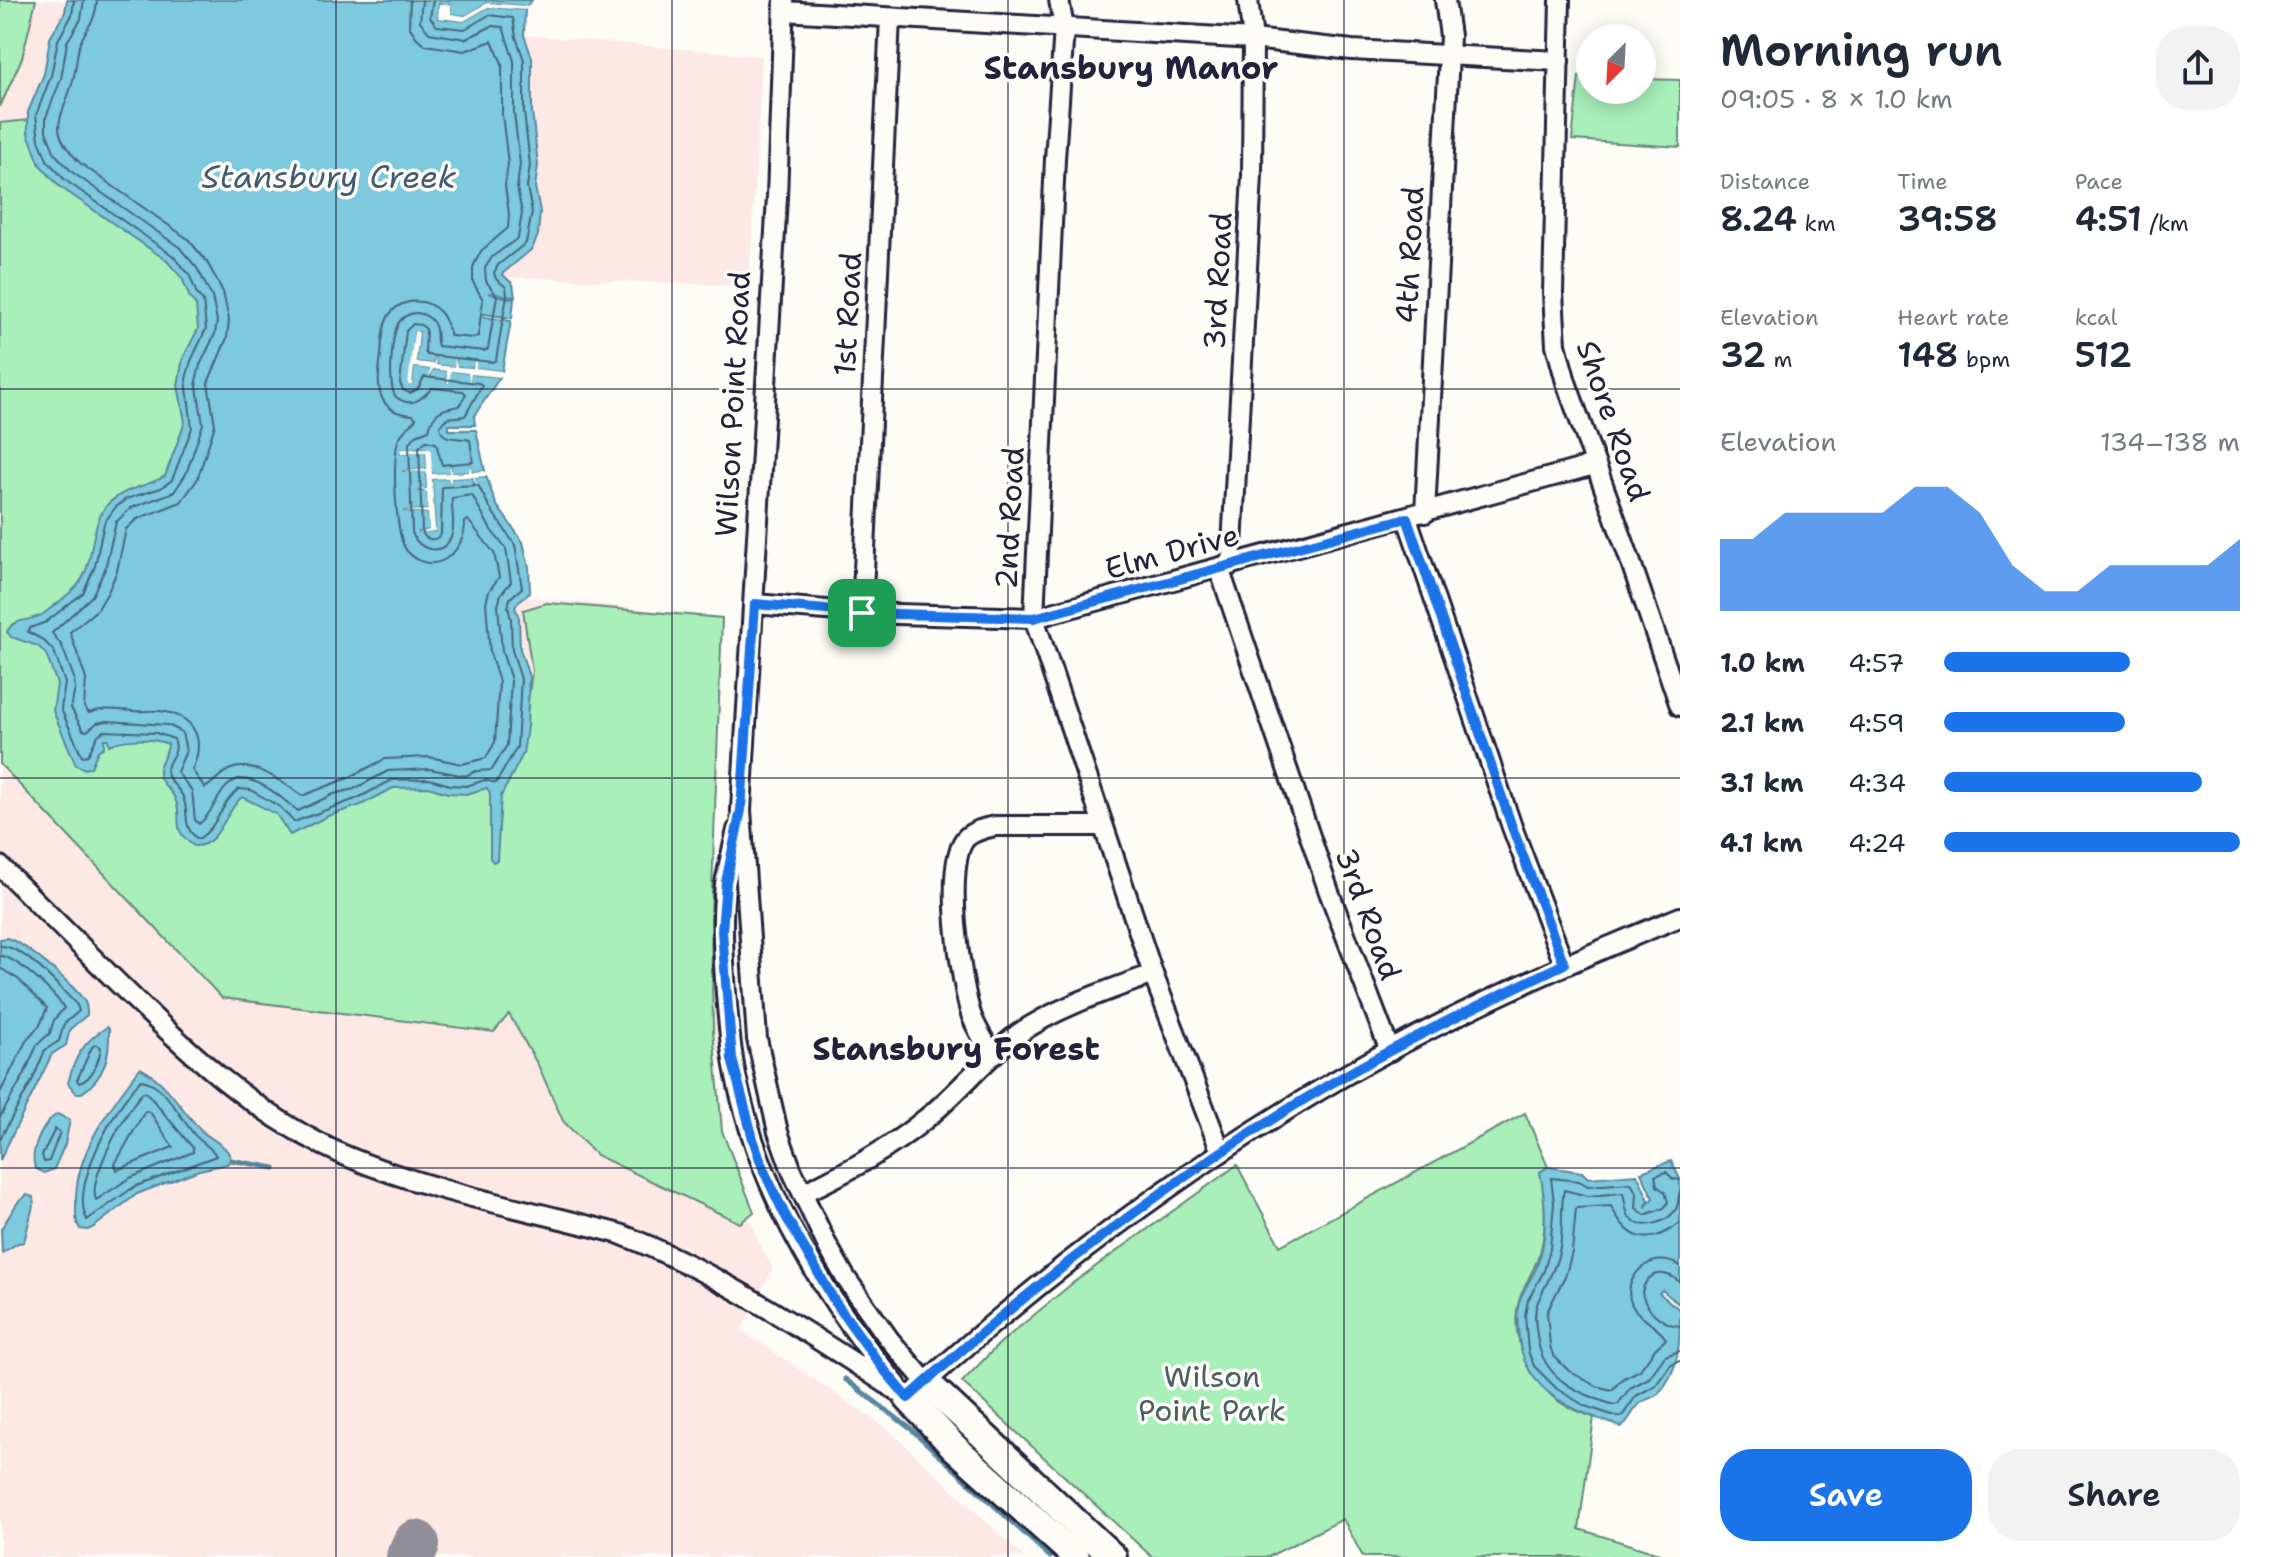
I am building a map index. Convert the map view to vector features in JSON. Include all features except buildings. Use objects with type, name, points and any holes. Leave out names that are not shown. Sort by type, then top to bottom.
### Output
[{"type":"street","name":"2nd Road","points":[[1059,0],[1064,28],[1034,618],[1153,974],[1221,1152]]},
{"type":"street","name":"3rd Road","points":[[1248,0],[1253,39],[1252,175],[1225,566],[1329,892],[1390,1051]]},
{"type":"street","name":"4th Road","points":[[1445,0],[1450,36],[1433,386],[1416,515],[1507,813],[1564,964]]},
{"type":"street","name":"Shore Road","points":[[1560,0],[1553,319],[1556,345],[1594,465],[1680,706]]},
{"type":"street","points":[[784,6],[890,18],[1559,61]]},
{"type":"street","name":"Wilson Point Road","points":[[784,6],[755,604],[741,810],[726,882],[722,931],[728,1025],[742,1103],[764,1171],[800,1243],[860,1338],[1113,1557]]},
{"type":"street","name":"1st Road","points":[[862,613],[890,18]]},
{"type":"street","name":"Elm Drive","points":[[755,604],[862,613],[1034,618],[1594,465]]},
{"type":"street","name":"Wilson Point Road","points":[[741,810],[757,1039],[778,1132],[803,1193],[845,1277],[889,1339],[954,1447],[1076,1557]]},
{"type":"street","points":[[992,1055],[973,1018],[963,984],[956,926],[958,850],[966,837],[995,826],[1103,826]]},
{"type":"street","points":[[0,866],[199,1059],[231,1086],[302,1133],[383,1170],[620,1234],[654,1247],[837,1352],[917,1390],[1060,1268],[1221,1152],[1302,1100],[1390,1051],[1564,964],[1680,917]]},
{"type":"street","points":[[803,1193],[844,1174],[896,1142],[1020,1033],[1087,998],[1153,974]]},
{"type":"shaded area","points":[[0,0],[79,0],[517,713],[522,655],[515,596],[723,617],[712,893],[722,1129],[737,1186],[773,1269],[741,1330],[888,1429],[1024,1557],[0,1557]]},
{"type":"shaded area","points":[[524,35],[762,56],[749,286],[503,277],[504,270],[540,211],[535,187],[538,165],[532,111],[532,58]]},
{"type":"green space","points":[[0,0],[36,0],[22,58],[0,107]]},
{"type":"green space","points":[[1656,79],[1680,80],[1680,147],[1572,140],[1576,103],[1656,104]]},
{"type":"green space","points":[[39,119],[170,251],[525,726],[532,671],[523,610],[547,603],[722,618],[711,920],[713,1031],[722,1131],[754,1212],[740,1223],[596,1155],[563,1121],[539,1067],[509,1014],[494,1032],[222,998],[0,764],[0,123]]},
{"type":"green space","name":"Wilson Point Park","points":[[1525,1113],[1548,1167],[1540,1172],[1545,1208],[1542,1245],[1519,1301],[1517,1327],[1528,1364],[1543,1386],[1560,1402],[1594,1417],[1579,1529],[1669,1557],[1363,1557],[1343,1519],[1268,1557],[1152,1557],[962,1382],[1000,1343],[1074,1282],[1237,1165],[1280,1246]]},
{"type":"water","name":"Stansbury Creek","points":[[67,0],[532,0],[527,6],[487,3],[465,16],[450,14],[451,5],[439,4],[438,18],[464,21],[488,7],[525,10],[524,35],[532,58],[532,111],[538,165],[535,187],[540,211],[538,235],[532,249],[502,274],[513,284],[515,297],[488,293],[514,299],[512,318],[484,314],[484,317],[511,321],[502,371],[475,368],[475,359],[473,368],[456,367],[456,357],[455,367],[436,365],[435,356],[434,364],[416,362],[419,332],[414,332],[412,385],[414,367],[430,369],[430,378],[432,369],[448,371],[447,383],[450,371],[469,373],[469,383],[470,374],[500,377],[474,416],[475,425],[449,425],[449,430],[476,430],[485,471],[472,472],[470,463],[470,472],[452,473],[450,463],[450,473],[432,474],[426,449],[425,448],[401,449],[401,453],[426,451],[427,469],[402,471],[426,471],[427,489],[418,491],[427,491],[429,510],[403,511],[428,513],[430,530],[418,532],[435,531],[432,479],[449,478],[451,485],[450,478],[473,477],[474,485],[475,477],[486,476],[496,504],[523,542],[529,567],[530,593],[515,607],[519,618],[520,649],[529,677],[527,727],[523,754],[501,796],[497,860],[493,862],[490,858],[490,793],[487,788],[466,794],[428,787],[393,788],[290,835],[276,814],[242,797],[210,841],[194,846],[182,835],[176,801],[160,778],[159,770],[168,744],[138,740],[109,745],[108,739],[104,739],[104,747],[98,751],[91,767],[85,769],[76,765],[53,711],[57,684],[46,654],[38,646],[11,637],[7,632],[18,622],[43,614],[80,582],[86,571],[97,523],[110,502],[123,493],[165,476],[185,422],[178,385],[183,358],[198,329],[196,305],[182,278],[166,260],[59,186],[40,165],[28,133],[28,112],[44,74],[50,38],[65,12]]},
{"type":"water","points":[[6,938],[36,955],[71,986],[85,1002],[87,1015],[70,1029],[66,1045],[52,1054],[0,1160],[0,939]]},
{"type":"water","points":[[107,1027],[108,1048],[101,1073],[90,1087],[76,1093],[68,1083],[77,1057],[92,1038]]},
{"type":"water","points":[[140,1068],[166,1088],[201,1130],[227,1150],[231,1160],[227,1164],[199,1170],[137,1194],[94,1227],[80,1229],[76,1217],[81,1167],[106,1114]]},
{"type":"water","points":[[57,1114],[70,1120],[65,1144],[54,1169],[44,1173],[35,1168],[34,1154],[38,1138]]},
{"type":"water","points":[[1671,1161],[1680,1179],[1680,1305],[1662,1290],[1659,1293],[1680,1310],[1675,1366],[1656,1396],[1639,1404],[1622,1427],[1555,1398],[1531,1373],[1523,1357],[1518,1307],[1540,1257],[1545,1233],[1540,1172],[1548,1167],[1582,1172],[1588,1178],[1637,1174],[1649,1200],[1645,1208],[1653,1198],[1641,1172]]},
{"type":"water","points":[[27,1195],[33,1197],[34,1202],[24,1242],[2,1253],[1,1229],[18,1202]]},
{"type":"pier","points":[[487,3],[527,6],[525,10],[488,7],[464,21],[438,18],[439,4],[451,5],[451,14],[465,16]]},
{"type":"pier","points":[[414,331],[419,332],[416,362],[434,364],[435,355],[436,365],[454,367],[455,357],[457,367],[473,368],[476,359],[476,368],[502,371],[500,377],[471,374],[469,384],[468,373],[451,371],[447,383],[447,371],[433,369],[429,378],[430,369],[414,367],[412,385],[408,385]]},
{"type":"pier","points":[[400,449],[431,449],[432,474],[449,473],[450,463],[452,473],[469,472],[470,462],[472,472],[485,471],[486,476],[475,477],[476,486],[473,477],[451,478],[451,485],[448,478],[432,479],[435,531],[418,533],[429,530],[428,513],[402,511],[428,510],[427,492],[418,489],[427,489],[426,472],[401,471],[427,469],[426,452],[401,453]]},
{"type":"waterway","points":[[231,1160],[275,1168]]},
{"type":"waterway","points":[[845,1379],[911,1429],[1050,1557]]},
{"type":"taxiway","points":[[410,1557],[416,1544]]},
{"type":"district","name":"Stansbury Manor","points":[[1131,68]]},
{"type":"district","name":"Stansbury Forest","points":[[956,1049]]},
{"type":"route","points":[[1407,518],[1491,769],[1564,964],[1390,1051],[1302,1100],[1221,1152],[1060,1268],[908,1398],[835,1302],[800,1243],[764,1171],[742,1103],[732,1059],[722,931],[726,882],[741,810],[755,604],[862,613],[1034,618],[1407,518]]}]
